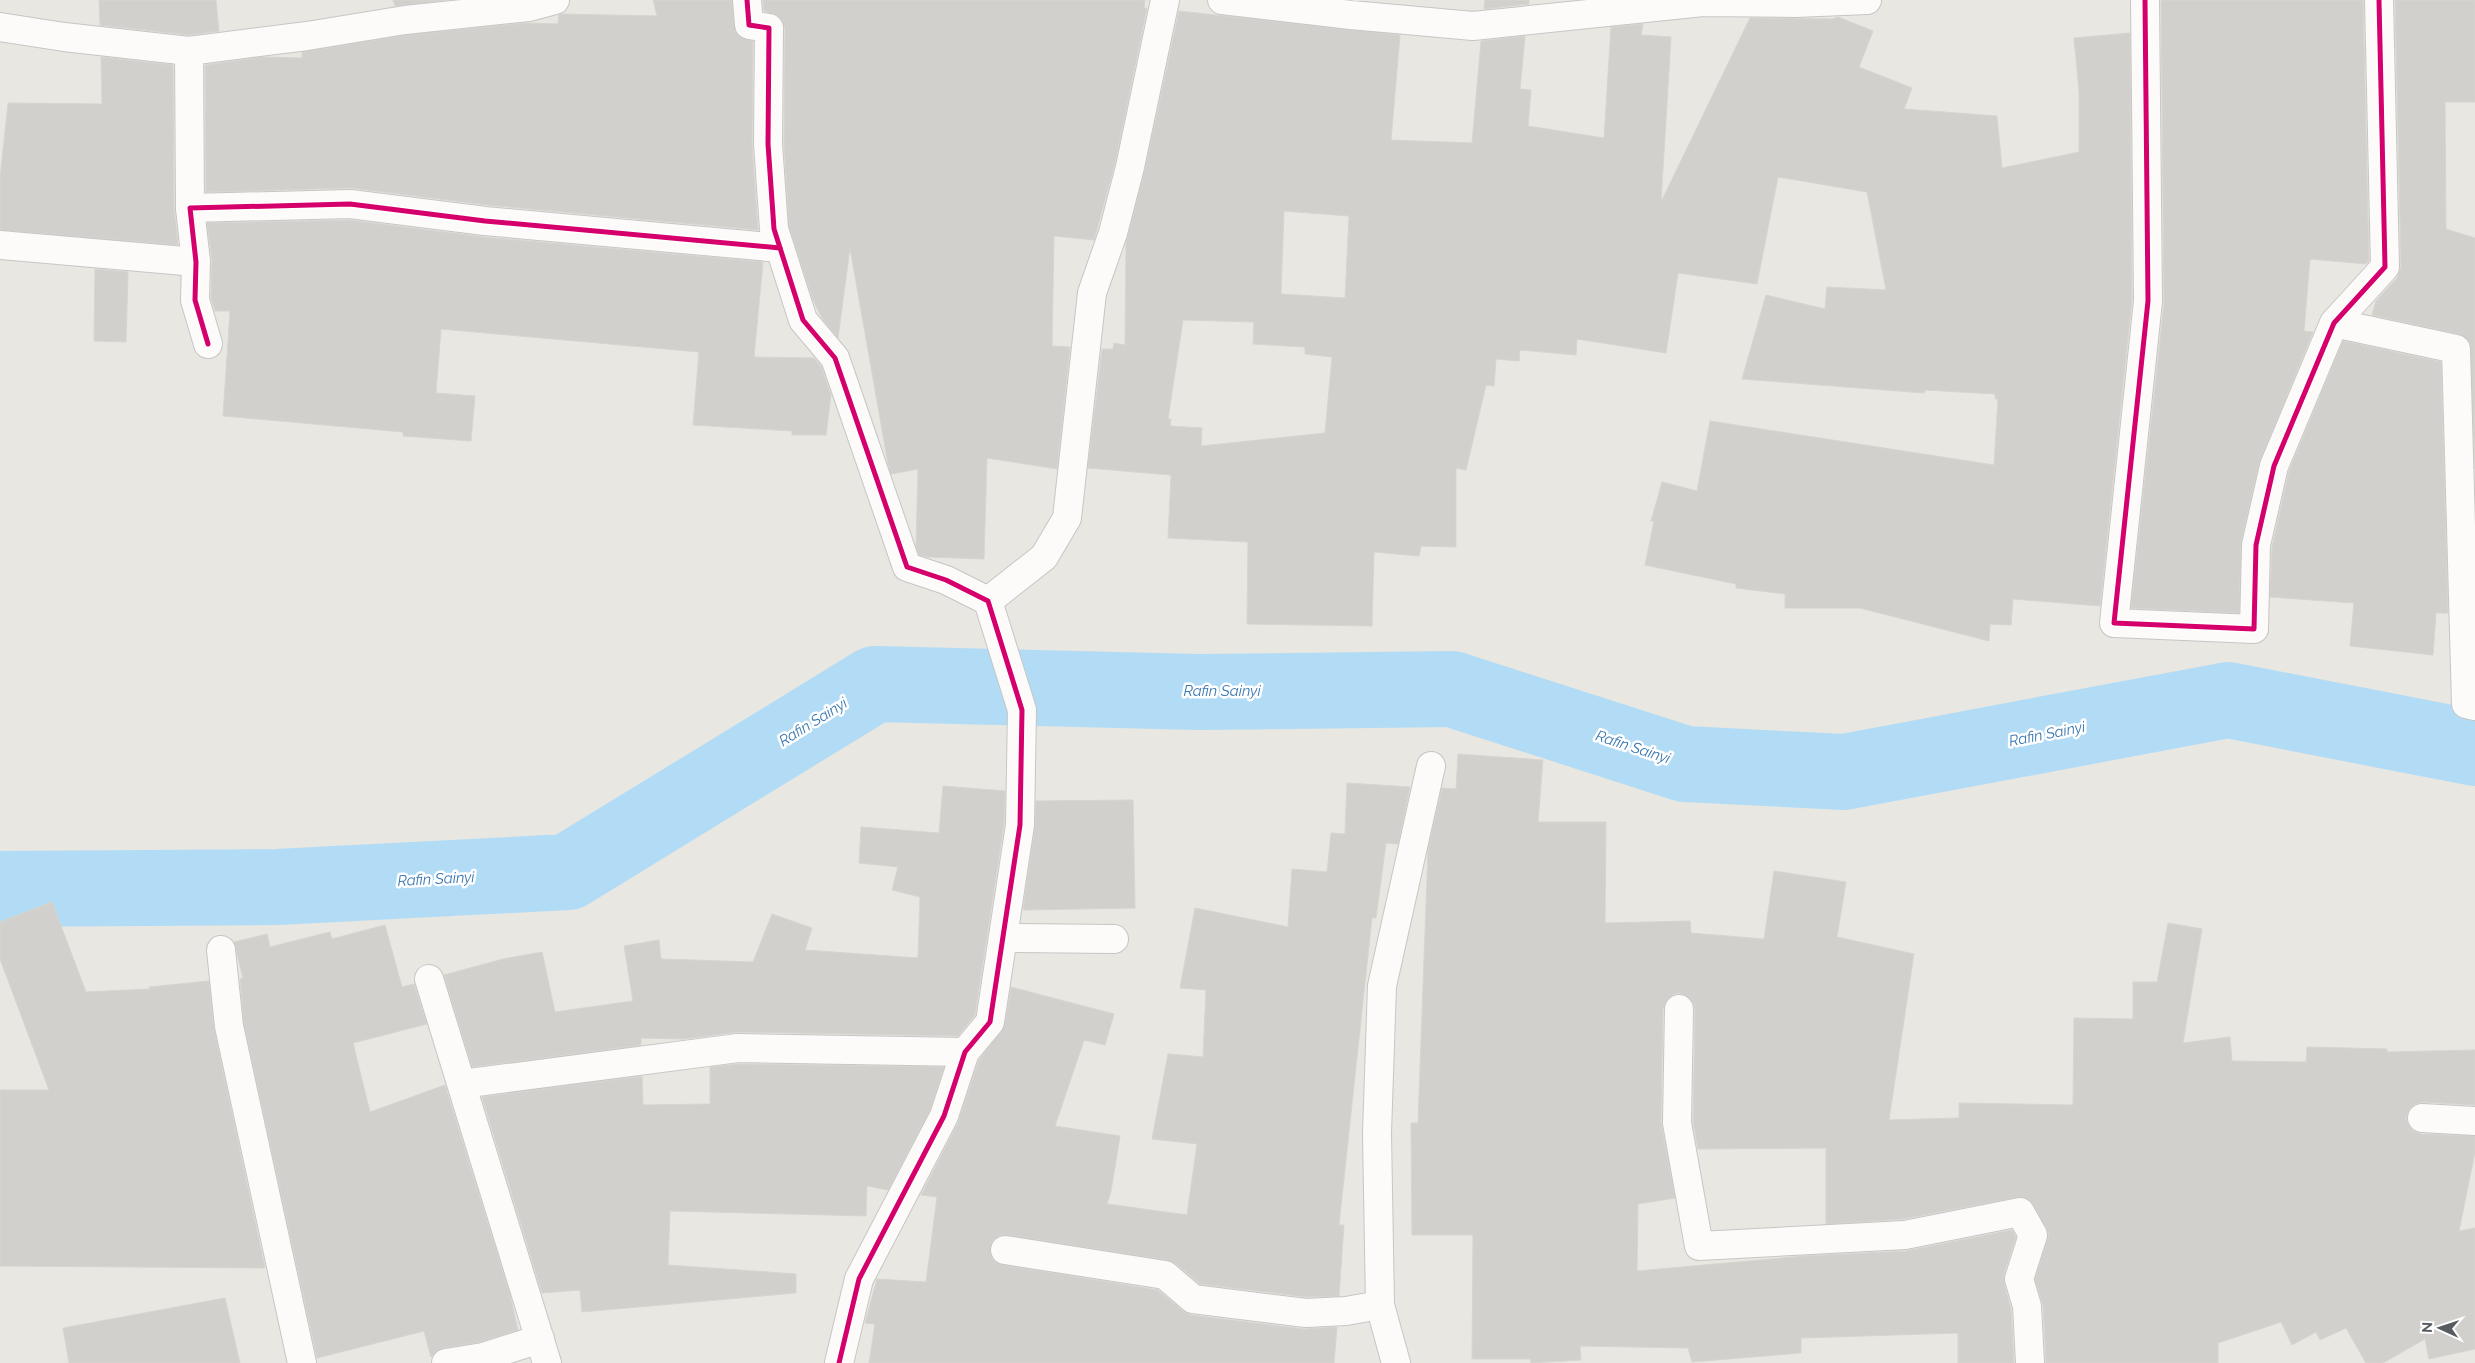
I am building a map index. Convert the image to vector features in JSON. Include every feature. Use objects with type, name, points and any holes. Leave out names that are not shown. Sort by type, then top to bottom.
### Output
[{"type":"street","points":[[0,27],[64,37],[189,51],[307,36],[406,20],[529,7],[555,0]]},
{"type":"street","points":[[747,0],[749,24],[770,28],[768,144],[774,229],[803,320],[835,358],[907,567],[946,580],[988,600],[1022,710],[1020,825],[990,1022],[965,1052],[944,1116],[859,1279],[839,1363]]},
{"type":"street","points":[[988,600],[1044,557],[1067,518],[1092,293],[1113,233],[1130,168],[1165,0]]},
{"type":"street","points":[[1222,0],[1351,15],[1473,26],[1703,2],[1867,0]]},
{"type":"street","points":[[2145,0],[2148,301],[2114,623],[2254,629],[2256,545],[2274,466],[2334,323],[2385,267],[2379,0]]},
{"type":"street","points":[[189,51],[190,208],[196,262],[194,300],[208,344]]},
{"type":"street","points":[[190,208],[350,204],[485,220],[780,248]]},
{"type":"street","points":[[0,245],[196,262]]},
{"type":"street","points":[[2334,323],[2456,349],[2466,704],[2475,706]]},
{"type":"street","points":[[1396,1363],[1380,1305],[1377,1133],[1382,986],[1431,766]]},
{"type":"street","points":[[1004,938],[1114,939]]},
{"type":"street","points":[[221,950],[229,1026],[302,1363]]},
{"type":"street","points":[[430,979],[544,1351],[446,1363]]},
{"type":"street","points":[[1679,1009],[1677,1123],[1699,1246],[1905,1235],[2020,1212],[2033,1235],[2019,1279],[2027,1306],[2030,1363]]},
{"type":"street","points":[[462,1084],[738,1048],[965,1052]]},
{"type":"street","points":[[2422,1118],[2475,1121]]},
{"type":"street","points":[[1005,1250],[1165,1275],[1193,1298],[1306,1313],[1346,1311],[1380,1305]]},
{"type":"building","points":[[99,0],[216,0],[219,31],[189,35],[100,25]]},
{"type":"building","points":[[393,0],[446,0],[395,6]]},
{"type":"building","points":[[653,0],[732,0],[735,32],[741,38],[753,41],[752,144],[758,230],[487,205],[352,188],[206,192],[205,65],[263,57],[302,58],[302,52],[407,35],[526,23],[558,24],[559,15],[561,14],[657,16]]},
{"type":"building","points":[[763,0],[1145,0],[1144,8],[1147,8],[1115,163],[1094,240],[1054,236],[1052,346],[1070,347],[1057,469],[987,458],[984,559],[919,555],[916,546],[918,469],[891,474],[850,248],[838,338],[822,318],[813,300],[789,226],[784,144],[785,28],[778,16],[764,11]]},
{"type":"building","points":[[1485,0],[1529,0],[1529,4],[1484,9]]},
{"type":"building","points":[[2161,0],[2363,0],[2369,261],[2366,264],[2310,259],[2304,331],[2313,332],[2259,463],[2241,542],[2239,613],[2131,608],[2164,303]]},
{"type":"building","points":[[2395,0],[2475,0],[2475,102],[2445,102],[2446,229],[2475,238],[2475,469],[2470,342],[2459,334],[2372,315],[2376,301],[2397,278],[2401,267]]},
{"type":"building","points":[[1179,11],[1400,35],[1391,140],[1472,143],[1481,41],[1525,36],[1520,89],[1531,90],[1528,126],[1604,138],[1611,27],[1643,24],[1641,35],[1671,37],[1661,202],[1750,18],[1833,19],[1838,17],[1873,31],[1859,67],[1912,88],[1904,109],[1997,116],[2002,168],[2079,152],[2079,91],[2074,38],[2130,33],[2132,300],[2100,606],[2013,599],[2011,625],[1990,624],[1989,641],[1860,608],[1785,608],[1785,594],[1736,588],[1736,584],[1645,565],[1654,521],[1651,521],[1662,482],[1697,491],[1710,421],[1994,465],[1998,399],[1995,399],[1995,394],[1925,390],[1924,393],[1742,379],[1766,295],[1825,309],[1827,287],[1886,290],[1867,192],[1778,177],[1757,284],[1678,273],[1666,353],[1577,339],[1576,355],[1520,350],[1519,361],[1496,359],[1494,386],[1486,385],[1466,470],[1456,468],[1456,547],[1421,546],[1419,556],[1374,552],[1372,626],[1247,624],[1248,542],[1168,538],[1171,475],[1088,468],[1102,349],[1113,349],[1114,343],[1125,345],[1126,243],[1145,170]],"holes":[[[1284,211],[1349,216],[1345,298],[1281,294]],[[1183,320],[1254,322],[1253,344],[1305,347],[1305,354],[1332,357],[1325,433],[1201,446],[1202,428],[1170,426],[1171,419],[1168,419]]]},
{"type":"building","points":[[101,57],[173,65],[174,208],[178,245],[0,230],[0,178],[8,103],[102,104]]},
{"type":"building","points":[[349,220],[484,237],[763,262],[754,357],[814,358],[821,366],[831,395],[826,435],[792,435],[792,431],[693,425],[699,352],[441,329],[436,393],[475,396],[471,441],[403,436],[403,432],[223,416],[230,311],[215,311],[211,298],[212,260],[207,223]]},
{"type":"building","points":[[95,269],[128,272],[126,342],[94,341]]},
{"type":"building","points":[[2343,341],[2441,362],[2448,613],[2436,613],[2433,655],[2350,646],[2354,603],[2270,597],[2272,547],[2289,471]]},
{"type":"building","points":[[1458,754],[1543,760],[1538,822],[1606,822],[1605,923],[1690,921],[1691,933],[1764,939],[1774,871],[1846,882],[1837,937],[1914,954],[1889,1120],[1959,1118],[1959,1103],[2073,1105],[2074,1018],[2133,1019],[2133,982],[2157,982],[2168,923],[2202,929],[2183,1043],[2230,1037],[2232,1061],[2306,1062],[2307,1047],[2387,1049],[2387,1052],[2475,1050],[2475,1105],[2422,1102],[2415,1104],[2409,1109],[2406,1118],[2408,1125],[2413,1131],[2421,1134],[2475,1136],[2475,1152],[2459,1231],[2475,1228],[2475,1349],[2429,1359],[2425,1339],[2383,1363],[2366,1363],[2346,1328],[2320,1340],[2316,1332],[2292,1345],[2281,1322],[2218,1343],[2218,1363],[2046,1363],[2043,1305],[2035,1279],[2049,1234],[2033,1204],[2026,1198],[2017,1197],[1903,1219],[1826,1224],[1826,1148],[1698,1149],[1693,1122],[1695,1009],[1693,1002],[1687,996],[1679,993],[1672,995],[1666,1001],[1663,1009],[1661,1123],[1675,1198],[1638,1204],[1637,1271],[1804,1256],[1906,1251],[2012,1230],[2016,1237],[2004,1274],[2004,1283],[2011,1309],[2014,1363],[1958,1363],[1958,1333],[1801,1338],[1801,1353],[1692,1362],[1688,1348],[1580,1346],[1581,1360],[1531,1363],[1530,1359],[1472,1359],[1473,1235],[1412,1235],[1411,1123],[1418,1123],[1428,850],[1442,788],[1456,789]]},
{"type":"building","points":[[1347,783],[1410,787],[1398,844],[1386,843],[1376,918],[1372,918],[1339,1225],[1344,1225],[1339,1296],[1307,1297],[1200,1284],[1175,1263],[1167,1260],[1007,1235],[1000,1235],[993,1240],[990,1248],[991,1256],[995,1262],[1003,1265],[1158,1290],[1183,1311],[1191,1315],[1304,1329],[1337,1327],[1334,1363],[869,1363],[875,1324],[865,1323],[877,1279],[926,1282],[937,1197],[921,1195],[958,1123],[979,1060],[1005,1025],[1011,987],[1114,1014],[1105,1045],[1084,1040],[1055,1126],[1120,1136],[1107,1204],[1187,1215],[1197,1144],[1152,1139],[1168,1054],[1203,1057],[1206,990],[1180,988],[1195,908],[1288,927],[1292,869],[1327,872],[1331,833],[1345,834]]},
{"type":"building","points":[[943,786],[1005,791],[1004,824],[975,1015],[958,1036],[738,1032],[684,1039],[641,1038],[641,1045],[472,1067],[444,975],[503,959],[542,952],[555,1012],[633,1001],[624,946],[659,940],[661,959],[753,962],[772,914],[812,928],[805,950],[918,958],[920,897],[892,890],[898,867],[859,863],[861,827],[939,833]]},
{"type":"building","points":[[1133,800],[1135,908],[1023,910],[1035,827],[1036,801]]},
{"type":"building","points":[[52,902],[86,992],[150,989],[149,987],[209,981],[214,1029],[265,1268],[0,1266],[0,1090],[49,1090],[0,959],[0,922]]},
{"type":"building","points":[[385,925],[402,987],[414,984],[427,1024],[353,1043],[370,1112],[445,1085],[510,1295],[518,1330],[479,1342],[443,1348],[431,1357],[424,1331],[317,1358],[244,1024],[240,979],[243,978],[234,942],[267,934],[270,947],[330,932],[332,939]]},
{"type":"building","points":[[739,1064],[944,1067],[930,1110],[888,1190],[867,1186],[866,1216],[670,1211],[668,1265],[796,1274],[796,1293],[582,1312],[580,1290],[542,1293],[482,1097],[642,1076],[643,1105],[710,1104],[710,1067]]},
{"type":"building","points":[[225,1298],[240,1363],[69,1363],[63,1328]]},
{"type":"waterway","name":"Rafin Sainyi","points":[[0,889],[277,887],[568,872],[875,684],[1199,692],[1452,689],[1685,764],[1844,772],[2228,700],[2475,748]]},
{"type":"cycle path","points":[[747,0],[749,25],[769,28],[768,144],[774,229],[803,320],[835,358],[907,567],[946,580],[988,601],[1022,710],[1020,825],[990,1022],[965,1052],[944,1116],[859,1279],[839,1363]]},
{"type":"cycle path","points":[[2145,0],[2148,301],[2114,623],[2254,629],[2256,545],[2274,466],[2334,323],[2385,267],[2379,0]]},
{"type":"cycle path","points":[[208,344],[195,300],[196,262],[190,208],[350,204],[485,221],[780,248]]}]
